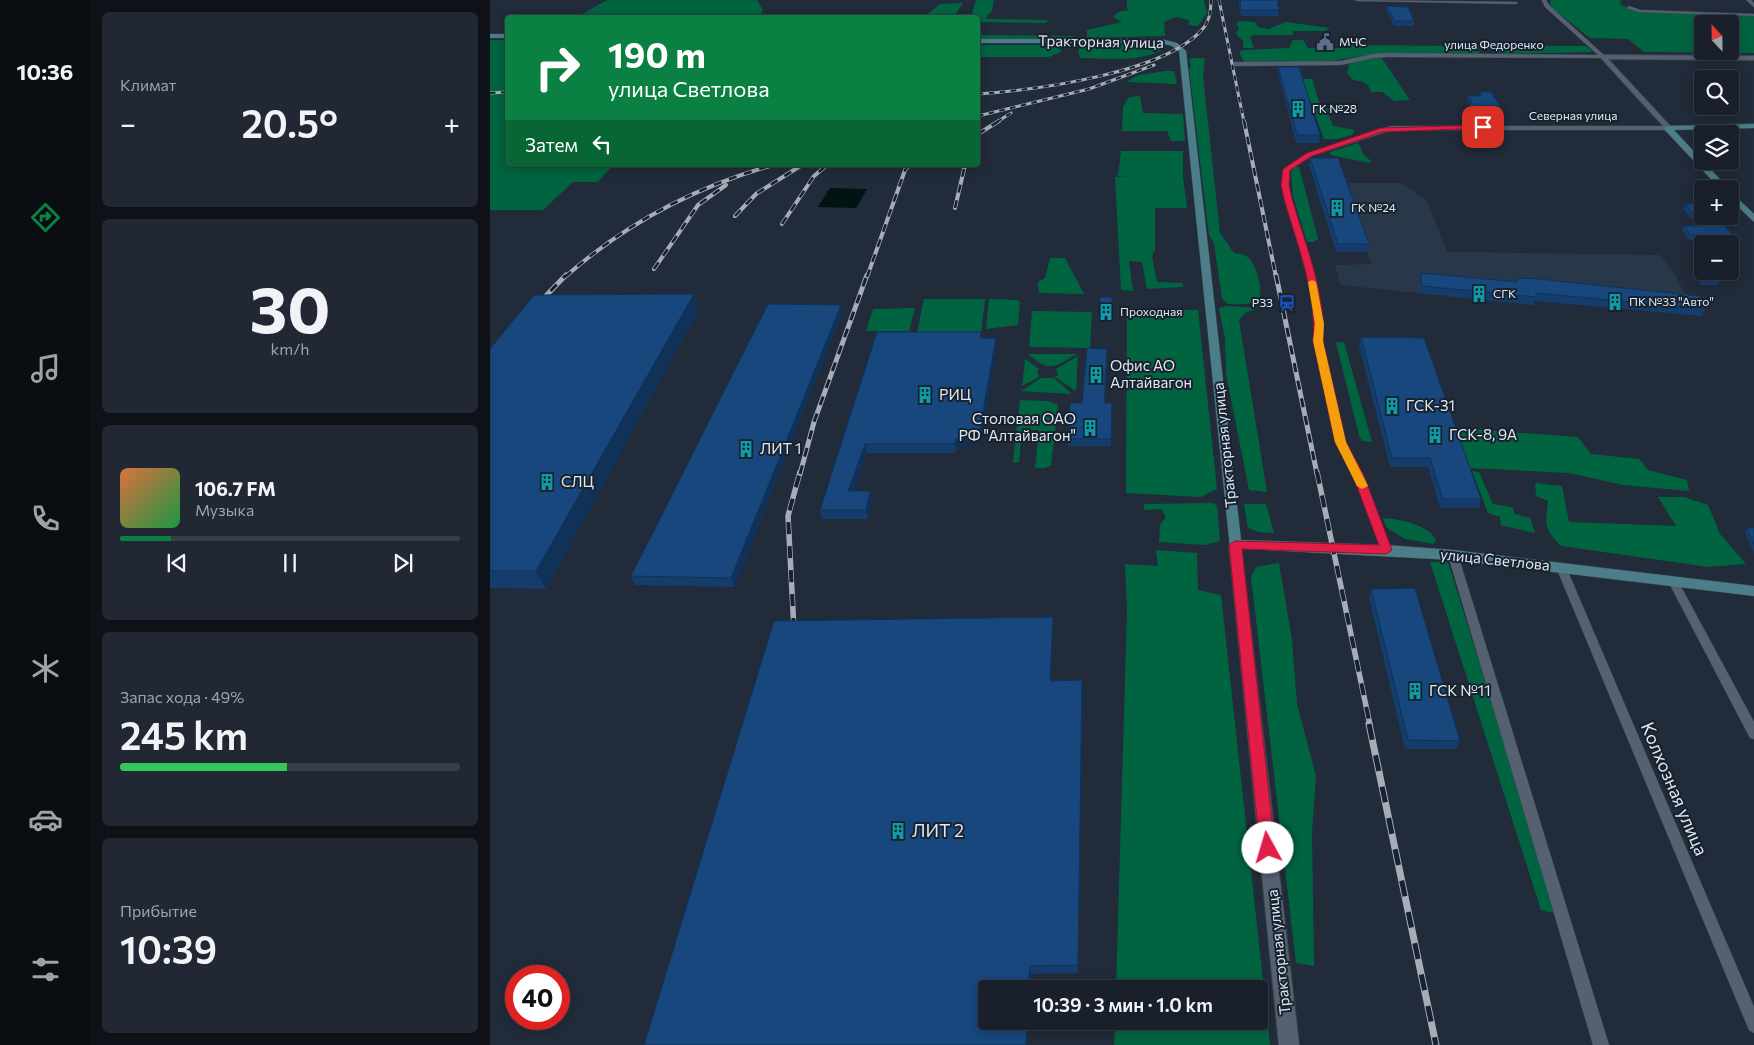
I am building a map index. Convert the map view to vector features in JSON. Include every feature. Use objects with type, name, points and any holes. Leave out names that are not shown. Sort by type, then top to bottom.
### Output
[{"type":"main road","points":[[490,36],[505,36]]},
{"type":"main road","name":"Тракторная улица","points":[[980,41],[1146,40],[1176,45],[1182,51],[1235,545]]},
{"type":"main road","name":"Северная улица","points":[[1667,128],[1754,126]]},
{"type":"main road","points":[[1667,128],[1716,180]]},
{"type":"main road","points":[[1739,203],[1754,219]]},
{"type":"main road","name":"улица Светлова","points":[[1235,545],[1386,550],[1561,567],[1754,590]]},
{"type":"street","points":[[1357,0],[1516,3]]},
{"type":"street","points":[[1544,0],[1547,6],[1603,57],[1667,128]]},
{"type":"street","points":[[1748,0],[1754,6]]},
{"type":"street","points":[[1629,7],[1638,11],[1754,15]]},
{"type":"street","name":"улица Федоренко","points":[[1235,64],[1340,63],[1373,56],[1754,58]]},
{"type":"street","name":"Северная улица","points":[[1386,550],[1359,476],[1340,442],[1318,341],[1319,324],[1313,286],[1285,185],[1287,169],[1300,160],[1392,128],[1667,128]]},
{"type":"street","name":"Тракторная улица","points":[[1235,545],[1289,1045]]},
{"type":"street","points":[[1453,556],[1601,1045]]},
{"type":"street","name":"Колхозная улица","points":[[1561,567],[1754,1025]]},
{"type":"street","points":[[1673,581],[1754,734]]},
{"type":"shaded area","name":"СГК","points":[[1346,183],[1401,183],[1427,200],[1447,252],[1660,255],[1676,277],[1688,301],[1531,287],[1534,305],[1340,285],[1335,265],[1371,264]]},
{"type":"shaded area","points":[[830,188],[867,189],[856,208],[818,207]]},
{"type":"green space","points":[[607,0],[757,0],[763,10],[760,15],[581,15]]},
{"type":"green space","points":[[976,0],[994,0],[992,11],[986,17],[988,19],[1048,20],[1046,23],[980,22],[980,15],[972,15]]},
{"type":"green space","points":[[1127,0],[1204,0],[1207,13],[1198,26],[1189,25],[1189,20],[1176,17],[1164,22],[1165,36],[1087,38],[1087,30],[1122,22],[1113,17],[1118,12],[1129,10],[1127,8]]},
{"type":"green space","points":[[1551,0],[1623,0],[1620,1],[1621,5],[1638,12],[1725,15],[1694,15],[1694,52],[1644,52],[1628,39],[1590,38],[1552,8]]},
{"type":"green space","points":[[963,3],[955,15],[926,15],[940,4]]},
{"type":"green space","points":[[1739,15],[1754,16],[1754,53],[1739,53]]},
{"type":"green space","points":[[1240,21],[1255,22],[1258,27],[1268,29],[1286,22],[1330,28],[1325,31],[1294,31],[1292,35],[1255,35],[1250,37],[1254,48],[1243,48],[1243,41],[1236,34],[1239,28],[1236,24]]},
{"type":"green space","points":[[980,32],[983,35],[1073,36],[1072,40],[980,39]]},
{"type":"green space","points":[[490,40],[505,40],[505,100],[503,102],[505,102],[505,167],[611,167],[598,182],[573,182],[543,210],[490,210]]},
{"type":"green space","points":[[1293,40],[1303,40],[1308,48],[1351,48],[1350,45],[1456,46],[1481,52],[1476,54],[1369,55],[1324,62],[1244,62],[1239,53],[1242,50],[1289,48]]},
{"type":"green space","points":[[1150,44],[1166,48],[1146,56],[1124,59],[1080,58],[1078,51],[1081,45]]},
{"type":"green space","points":[[980,45],[1059,45],[1061,52],[1049,57],[980,57]]},
{"type":"green space","points":[[1485,46],[1586,46],[1593,52],[1499,54]]},
{"type":"green space","points":[[1381,57],[1410,100],[1394,101],[1382,92],[1371,92],[1366,84],[1353,80],[1347,73],[1349,63]]},
{"type":"green space","points":[[1205,58],[1203,76],[1220,233],[1234,253],[1249,258],[1260,285],[1258,299],[1248,304],[1227,304],[1222,298],[1214,243],[1209,235],[1189,69],[1191,67],[1189,59]]},
{"type":"green space","points":[[1174,71],[1177,84],[1126,82],[1139,75]]},
{"type":"green space","points":[[1302,79],[1312,79],[1321,108],[1330,109],[1331,113],[1328,114],[1333,126],[1355,130],[1352,135],[1338,139],[1324,139]]},
{"type":"green space","points":[[1140,96],[1143,113],[1183,114],[1185,141],[1171,141],[1167,131],[1122,131],[1123,107],[1129,97]]},
{"type":"green space","points":[[1358,143],[1364,155],[1371,161],[1370,163],[1330,155],[1330,152]]},
{"type":"green space","points":[[1121,151],[1183,151],[1183,177],[1187,208],[1155,208],[1155,250],[1152,256],[1157,282],[1183,283],[1183,287],[1147,289],[1142,262],[1129,261],[1133,291],[1121,290],[1115,177],[1128,176],[1118,176]]},
{"type":"green space","points":[[1294,167],[1299,167],[1318,239],[1313,242],[1307,242],[1293,196],[1291,172]]},
{"type":"green space","points":[[1050,258],[1065,258],[1084,294],[1039,293],[1038,282],[1045,278]]},
{"type":"green space","points":[[924,299],[985,299],[981,333],[917,332]]},
{"type":"green space","points":[[989,299],[1017,300],[1020,302],[1018,325],[986,329]]},
{"type":"green space","points":[[1226,306],[1258,308],[1245,313],[1239,320],[1267,492],[1249,490],[1226,374],[1225,339],[1219,308]]},
{"type":"green space","points":[[915,308],[909,331],[866,331],[873,309]]},
{"type":"green space","points":[[1127,309],[1198,310],[1217,489],[1201,497],[1126,493]]},
{"type":"green space","points":[[1032,311],[1092,312],[1090,348],[1029,347]]},
{"type":"green space","points":[[1344,342],[1372,442],[1362,441],[1359,435],[1336,343]]},
{"type":"green space","points":[[1028,354],[1077,354],[1057,365],[1047,366],[1041,364]]},
{"type":"green space","points":[[1078,356],[1076,391],[1055,377],[1058,375],[1056,369]]},
{"type":"green space","points":[[1025,359],[1039,369],[1037,370],[1039,377],[1022,386]]},
{"type":"green space","points":[[1041,378],[1054,378],[1072,394],[1021,391]]},
{"type":"green space","points":[[1020,400],[1048,401],[1058,405],[1051,465],[1045,468],[1035,468],[1039,430],[1022,430],[1019,462],[1013,463]]},
{"type":"green space","points":[[1456,428],[1578,437],[1591,454],[1639,459],[1648,470],[1687,480],[1689,491],[1623,485],[1569,473],[1469,468]]},
{"type":"green space","points":[[1472,471],[1479,472],[1493,504],[1512,507],[1515,514],[1530,518],[1535,533],[1501,525],[1500,517],[1488,513]]},
{"type":"green space","points":[[1535,483],[1562,486],[1569,522],[1676,526],[1658,497],[1684,497],[1708,505],[1720,534],[1746,564],[1708,567],[1561,546],[1551,535],[1547,526],[1548,501],[1536,496]]},
{"type":"green space","points":[[1213,503],[1217,506],[1220,541],[1205,545],[1159,542],[1160,525],[1166,517],[1161,509],[1144,510],[1144,504]]},
{"type":"green space","points":[[1244,504],[1266,504],[1274,533],[1259,532],[1248,528]]},
{"type":"green space","points":[[1383,518],[1405,521],[1421,527],[1433,535],[1436,541],[1434,544],[1405,539],[1386,527]]},
{"type":"green space","points":[[1156,550],[1197,553],[1198,590],[1221,595],[1263,980],[1116,980],[1127,610],[1125,564],[1158,566]]},
{"type":"green space","points":[[1430,562],[1448,562],[1557,914],[1541,910]]},
{"type":"green space","points":[[1279,563],[1292,640],[1297,704],[1316,776],[1312,832],[1314,966],[1296,963],[1251,577],[1256,567]]},
{"type":"green space","points":[[1268,1027],[1270,1045],[1114,1045],[1115,1030],[1268,1030]]},
{"type":"building","points":[[1240,0],[1277,0],[1279,10],[1241,10]]},
{"type":"building","points":[[1386,6],[1408,7],[1414,21],[1395,21]]},
{"type":"building","name":"ГК №28","points":[[1278,67],[1299,67],[1320,135],[1297,135]]},
{"type":"building","points":[[1480,92],[1491,92],[1500,106],[1474,106],[1468,96],[1482,96]]},
{"type":"building","name":"ГК №24","points":[[1310,158],[1338,158],[1369,244],[1338,244]]},
{"type":"building","points":[[1685,204],[1694,204],[1694,214]]},
{"type":"building","points":[[1724,225],[1733,235],[1691,235],[1683,226]]},
{"type":"building","points":[[1421,273],[1518,282],[1517,278],[1539,279],[1699,296],[1705,309],[1536,293],[1536,297],[1422,286]]},
{"type":"building","name":"СЛЦ","points":[[694,294],[536,571],[490,571],[490,349],[534,295]]},
{"type":"building","name":"Проходная","points":[[1100,297],[1112,297],[1112,315],[1099,315]]},
{"type":"building","name":"ЛИТ 1","points":[[768,304],[841,305],[731,578],[631,576]]},
{"type":"building","name":"РИЦ","points":[[877,332],[981,332],[980,338],[996,338],[979,434],[956,439],[955,444],[865,444],[848,491],[870,491],[866,510],[820,510]]},
{"type":"building","points":[[1361,337],[1424,338],[1481,499],[1443,499],[1430,458],[1392,458]]},
{"type":"building","points":[[1087,348],[1107,349],[1104,403],[1112,403],[1111,439],[1068,439],[1070,403],[1082,403]]},
{"type":"building","points":[[1747,528],[1754,528],[1754,546]]},
{"type":"building","name":"ГСК №11","points":[[1415,588],[1460,741],[1408,740],[1371,589]]},
{"type":"building","name":"ЛИТ 2","points":[[1053,617],[1050,681],[1082,680],[1078,965],[1030,966],[1029,980],[978,980],[978,1030],[1027,1030],[1026,1045],[644,1045],[774,621]]},
{"type":"railway","points":[[980,94],[1033,88],[1100,76],[1163,56],[1188,42],[1205,26],[1209,17],[1211,0]]},
{"type":"railway","points":[[1219,0],[1244,122]]},
{"type":"railway","points":[[980,116],[1089,89],[1154,65]]},
{"type":"railway","points":[[490,93],[505,92]]},
{"type":"railway","points":[[997,122],[1011,113]]},
{"type":"railway","points":[[980,133],[999,121]]},
{"type":"railway","points":[[1244,121],[1276,277]]},
{"type":"railway","points":[[565,277],[612,240],[663,209],[716,184],[767,167]]},
{"type":"railway","points":[[735,216],[756,194],[799,167]]},
{"type":"railway","points":[[782,224],[814,176],[825,167]]},
{"type":"railway","points":[[867,277],[907,167]]},
{"type":"railway","points":[[955,208],[965,167]]},
{"type":"railway","points":[[654,269],[698,205],[726,185]]},
{"type":"railway","points":[[538,304],[566,275]]},
{"type":"railway","points":[[800,474],[814,422],[867,275]]},
{"type":"railway","points":[[1276,275],[1317,474]]},
{"type":"railway","points":[[794,630],[788,516],[800,472]]},
{"type":"railway","points":[[1317,472],[1370,725]]},
{"type":"railway","points":[[1369,724],[1436,1045]]},
{"type":"slow traffic","points":[[1312,282],[1319,324],[1318,341],[1333,401],[1340,442],[1359,476],[1362,486]]},
{"type":"place","name":"МЧС","points":[[1325,42]]},
{"type":"place","name":"ГК №28","points":[[1298,109]]},
{"type":"place","name":"ГК №24","points":[[1337,208]]},
{"type":"place","name":"СГК","points":[[1479,294]]},
{"type":"place","name":"ПК №33 \"Авто\"","points":[[1615,302]]},
{"type":"place","name":"РЗЗ","points":[[1287,303]]},
{"type":"place","name":"Проходная","points":[[1106,312]]},
{"type":"place","name":"Офис АО Алтайвагон","points":[[1096,375]]},
{"type":"place","name":"РИЦ","points":[[925,395]]},
{"type":"place","name":"ГСК-31","points":[[1392,406]]},
{"type":"place","name":"Столовая ОАО РФ \"Алтайвагон\"","points":[[1090,428]]},
{"type":"place","name":"ГСК-8, 9А","points":[[1435,435]]},
{"type":"place","name":"ЛИТ 1","points":[[746,449]]},
{"type":"place","name":"СЛЦ","points":[[547,482]]},
{"type":"place","name":"ГСК №11","points":[[1415,691]]},
{"type":"place","name":"ЛИТ 2","points":[[898,831]]},
{"type":"route","points":[[1268,848],[1235,545],[1386,550],[1359,476],[1340,442],[1333,401],[1318,341],[1319,324],[1313,286],[1285,185],[1287,169],[1310,155],[1381,130],[1392,128],[1483,127]]}]
